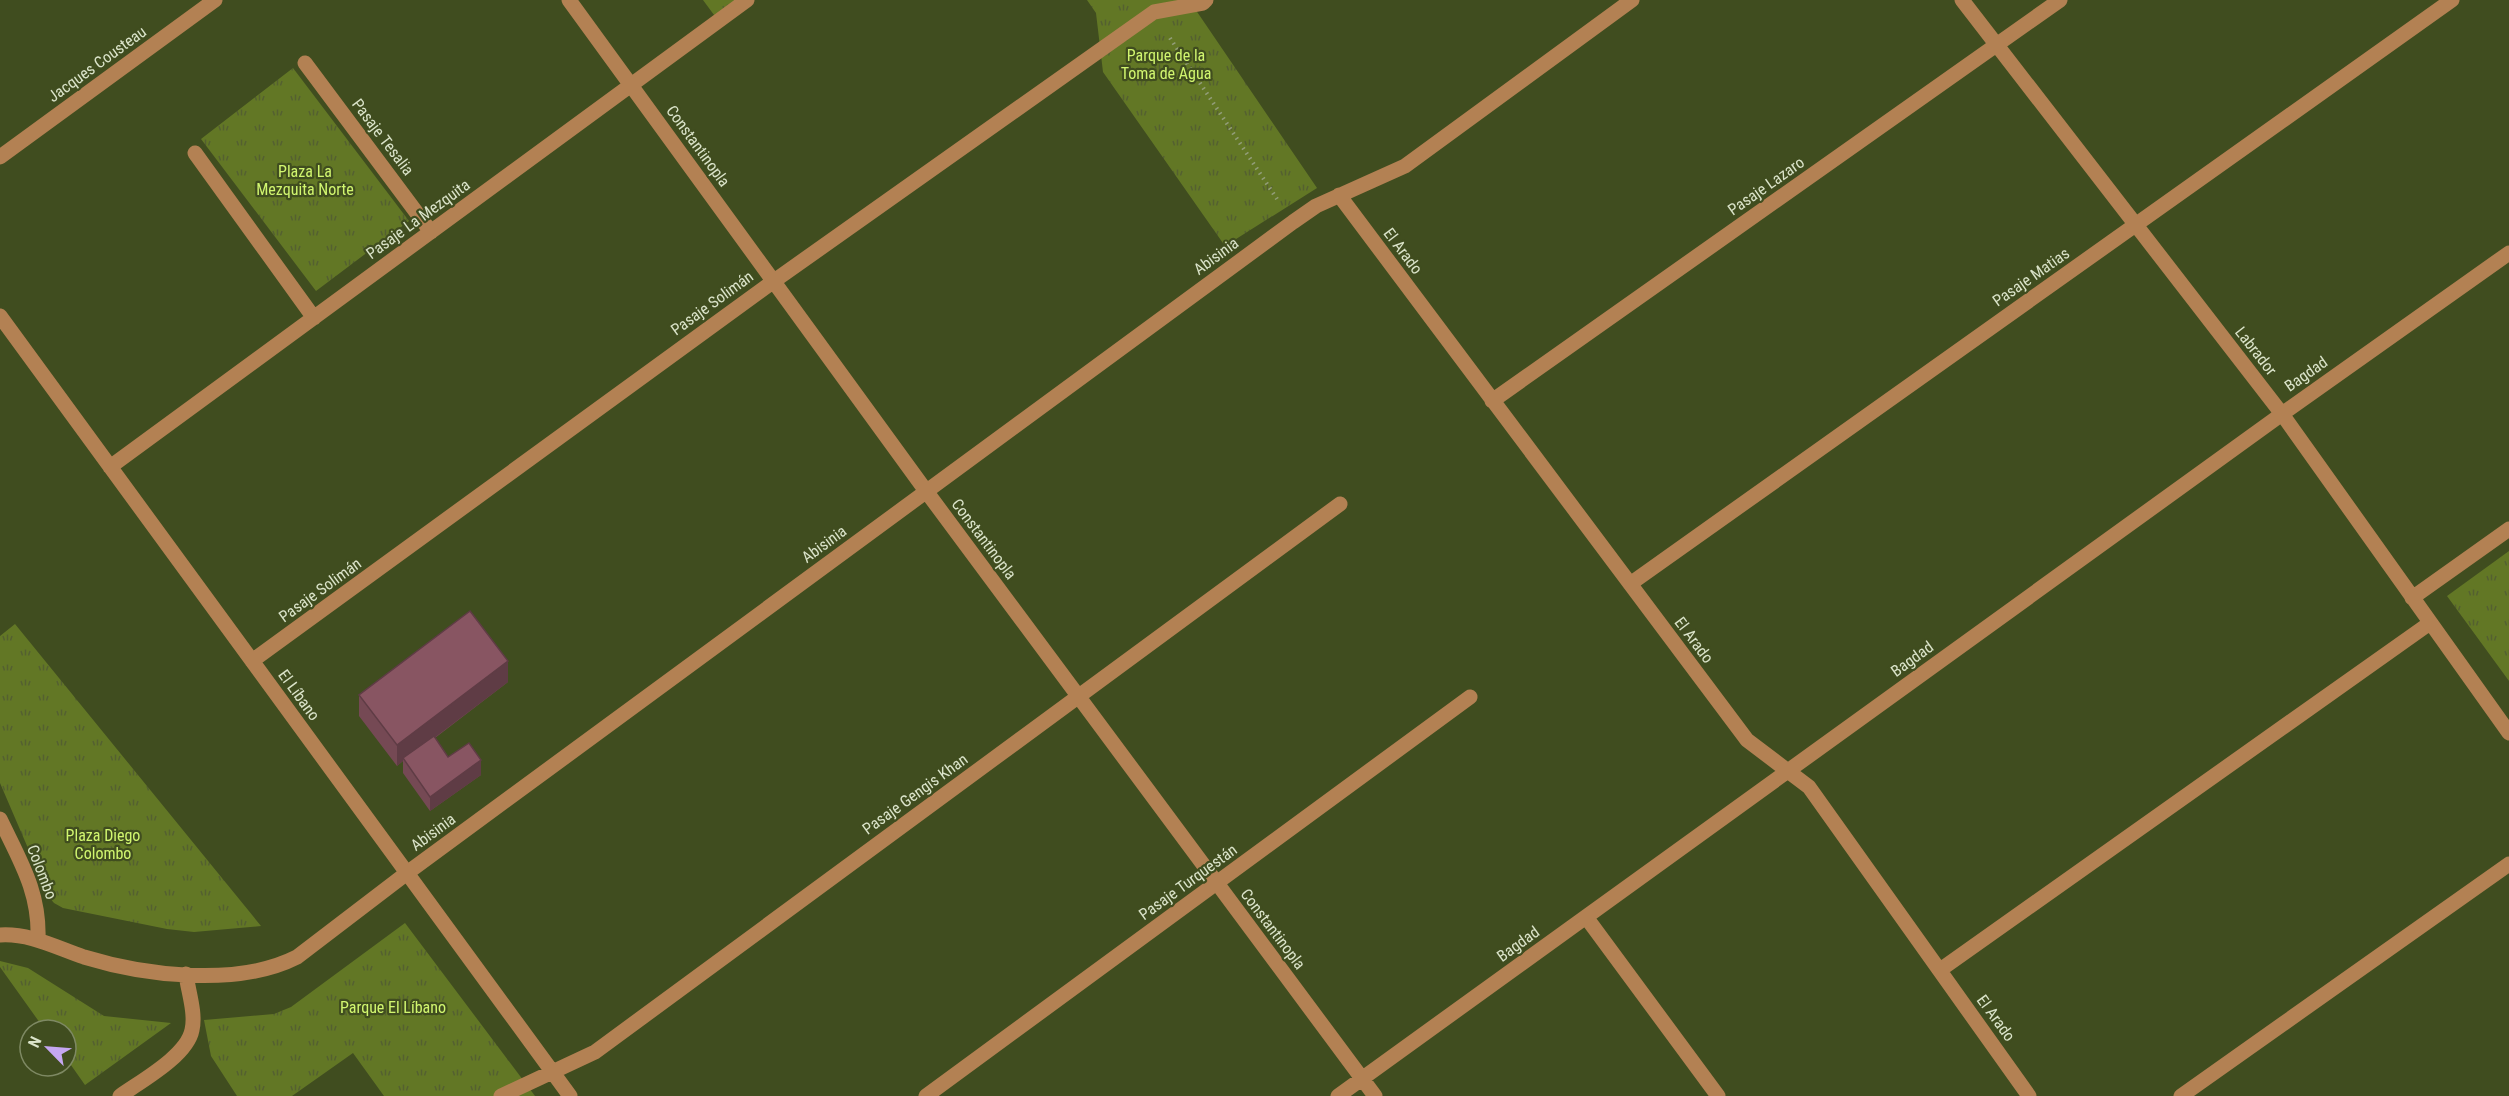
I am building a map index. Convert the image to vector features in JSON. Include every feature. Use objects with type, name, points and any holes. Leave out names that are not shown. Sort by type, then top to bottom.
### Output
[{"type":"street","name":"Jacques Cousteau","points":[[0,157],[216,0]]},
{"type":"street","name":"Constantinopla","points":[[569,0],[926,490],[1375,1096]]},
{"type":"street","name":"Pasaje La Mezquita","points":[[110,466],[747,0]]},
{"type":"street","name":"Pasaje Solimán","points":[[252,661],[774,281],[1154,12],[1203,3],[1206,0]]},
{"type":"street","name":"Abisinia","points":[[0,935],[23,936],[86,957],[135,969],[186,974],[253,973],[281,965],[312,947],[408,873],[926,490],[1293,222],[1316,206],[1405,166],[1632,0]]},
{"type":"street","name":"Labrador","points":[[1962,0],[2282,414],[2509,734]]},
{"type":"street","name":"Pasaje Lazaro","points":[[1492,401],[2060,0]]},
{"type":"street","name":"Pasaje Matias","points":[[1630,584],[2452,0]]},
{"type":"street","name":"Pasaje Tesalia","points":[[305,63],[431,232]]},
{"type":"street","points":[[195,153],[314,318]]},
{"type":"street","name":"El Arado","points":[[1339,195],[1747,740],[1809,787],[2029,1096]]},
{"type":"street","name":"Bagdad","points":[[1338,1096],[2282,414],[2509,253]]},
{"type":"street","name":"El Líbano","points":[[0,316],[570,1096]]},
{"type":"street","name":"Pasaje Gengis Khan","points":[[501,1096],[595,1052],[1340,504]]},
{"type":"street","points":[[2412,598],[2509,529]]},
{"type":"street","points":[[1940,970],[2430,622]]},
{"type":"street","name":"Pasaje Turquestán","points":[[926,1096],[1470,697]]},
{"type":"street","name":"Colombo","points":[[0,819],[33,889],[39,917],[38,940]]},
{"type":"street","points":[[2181,1096],[2509,864]]},
{"type":"street","points":[[1586,917],[1718,1096]]},
{"type":"street","points":[[120,1096],[177,1054],[188,1041],[193,1020],[186,974]]},
{"type":"path","points":[[1154,12],[1293,222]]},
{"type":"green space","points":[[703,0],[742,0],[717,19]]},
{"type":"green space","name":"Parque de la Toma de Agua","points":[[1087,0],[1189,0],[1317,188],[1225,246],[1103,72],[1096,13]]},
{"type":"green space","name":"Plaza La Mezquita Norte","points":[[293,68],[409,221],[316,291],[201,139]]},
{"type":"green space","points":[[2509,551],[2509,681],[2447,596]]},
{"type":"green space","name":"Plaza Diego Colombo","points":[[15,624],[261,926],[194,932],[167,929],[63,908],[49,897],[0,783],[0,636]]},
{"type":"green space","name":"Parque El Líbano","points":[[405,923],[535,1096],[384,1096],[353,1053],[292,1096],[237,1096],[211,1056],[204,1020],[274,1014],[291,1007]]},
{"type":"green space","points":[[0,961],[28,968],[104,1016],[171,1023],[85,1085],[78,1075],[78,1018],[36,1018],[0,967]]},
{"type":"building","points":[[470,611],[508,661],[397,745],[359,695]]},
{"type":"building","points":[[434,736],[448,757],[469,743],[481,760],[430,797],[403,758]]}]
